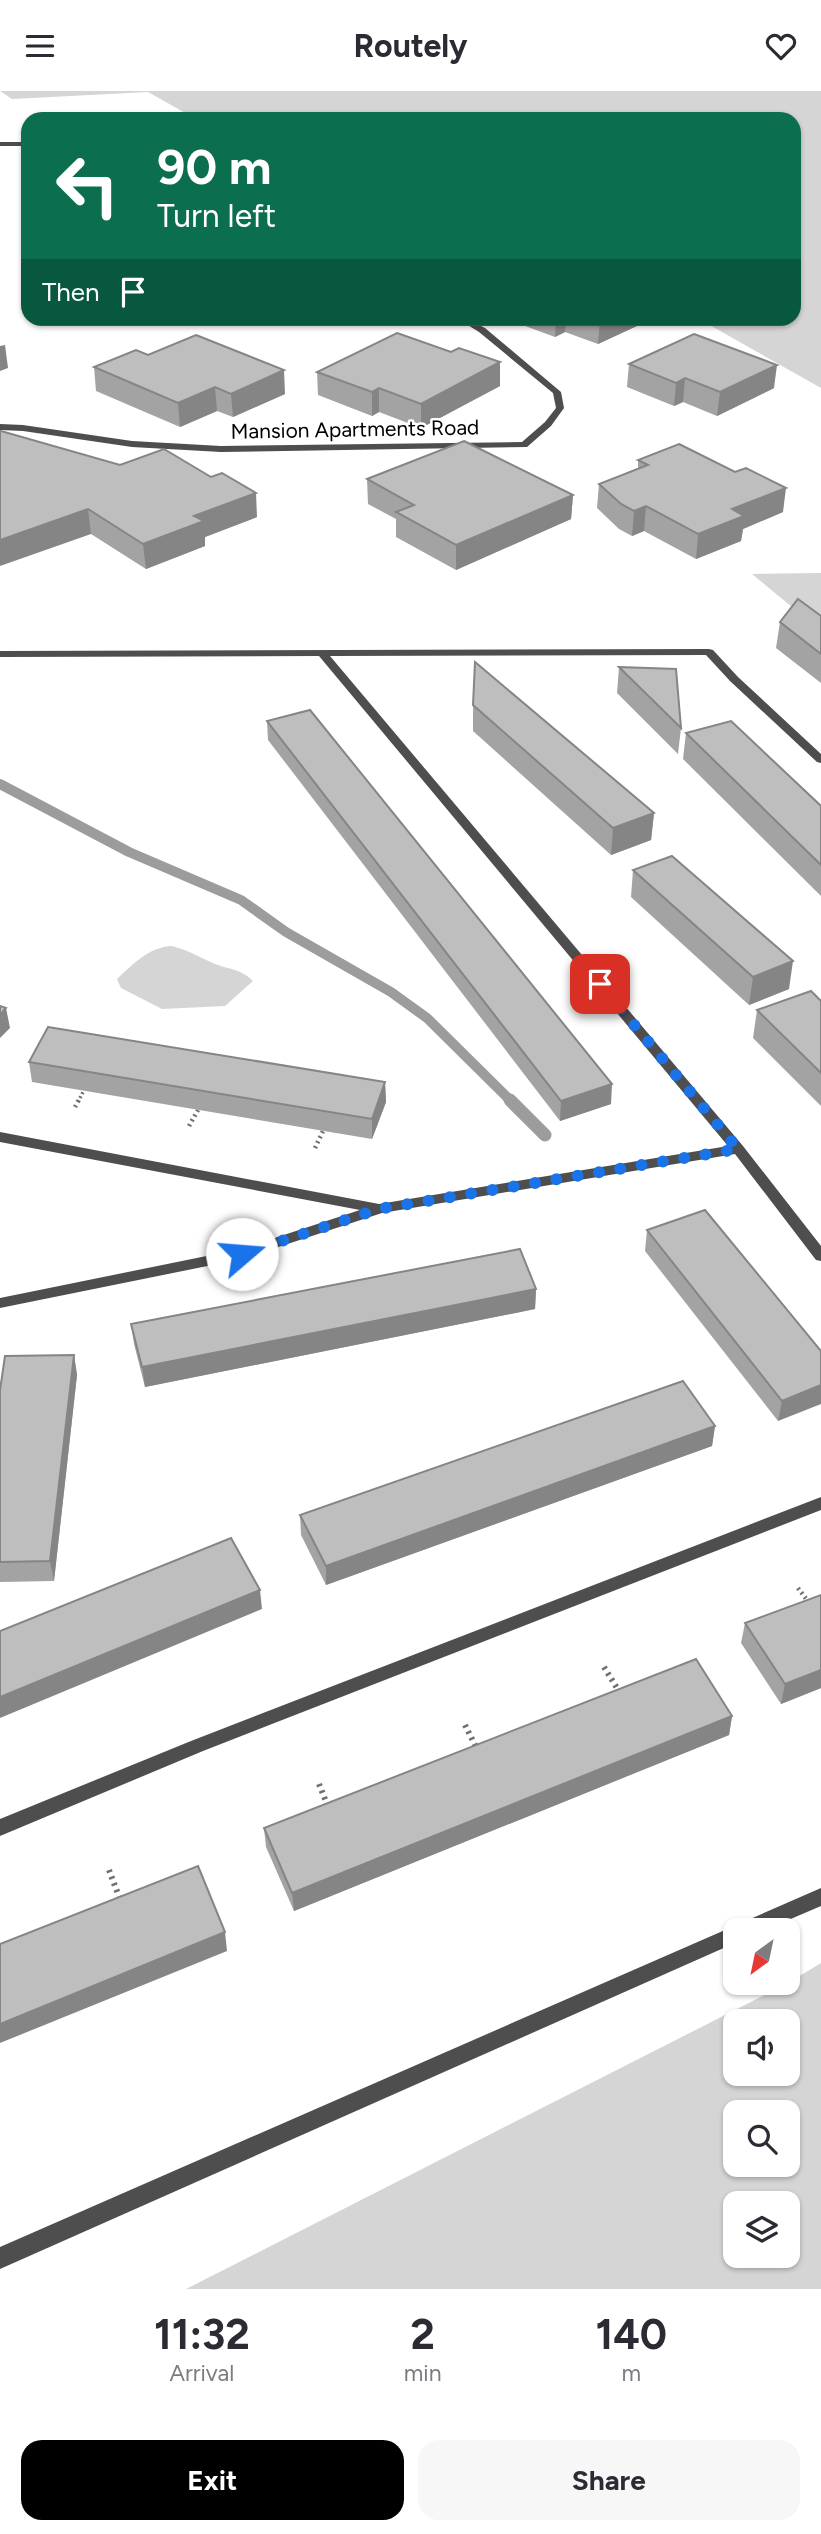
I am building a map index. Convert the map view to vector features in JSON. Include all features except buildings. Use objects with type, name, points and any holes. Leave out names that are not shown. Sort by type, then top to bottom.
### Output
[{"type":"lane","points":[[0,144],[21,144]]},
{"type":"lane","name":"Mansion Apartments Road","points":[[0,427],[132,444],[221,449],[524,445],[548,423],[559,408],[557,392],[475,326]]},
{"type":"lane","points":[[0,654],[709,652],[733,679],[821,760]]},
{"type":"lane","points":[[323,654],[738,1149],[821,1256]]},
{"type":"lane","points":[[0,1137],[379,1209]]},
{"type":"lane","points":[[0,1303],[242,1254],[379,1209],[738,1149]]},
{"type":"lane","points":[[0,1828],[197,1746],[821,1503]]},
{"type":"lane","points":[[772,1918],[821,1897]]},
{"type":"lane","points":[[0,2258],[723,1939]]},
{"type":"path","points":[[75,1107],[84,1090]]},
{"type":"path","points":[[189,1126],[198,1110]]},
{"type":"path","points":[[315,1148],[323,1131]]},
{"type":"path","points":[[798,1588],[818,1614]]},
{"type":"path","points":[[604,1667],[627,1704]]},
{"type":"path","points":[[465,1725],[483,1761]]},
{"type":"path","points":[[319,1784],[334,1820]]},
{"type":"path","points":[[109,1870],[126,1915]]},
{"type":"shaded area","points":[[0,91],[821,91],[821,388],[711,326],[801,326],[801,112],[184,112],[148,92],[12,99]]},
{"type":"shaded area","points":[[821,573],[821,631],[752,574]]},
{"type":"shaded area","points":[[172,946],[239,971],[253,981],[225,1006],[162,1009],[121,988],[117,979],[135,962],[156,949]]},
{"type":"shaded area","points":[[821,1963],[821,2289],[186,2289],[723,2016],[723,2086],[800,2086],[800,2009],[737,2009],[764,1995],[800,1995],[800,1976]]},
{"type":"waterway","points":[[0,784],[129,852],[241,900],[286,932],[391,992],[427,1018],[512,1102]]},
{"type":"waterway","points":[[512,1102],[545,1135]]},
{"type":"route","points":[[242,1254],[379,1209],[738,1149],[600,984]]}]
